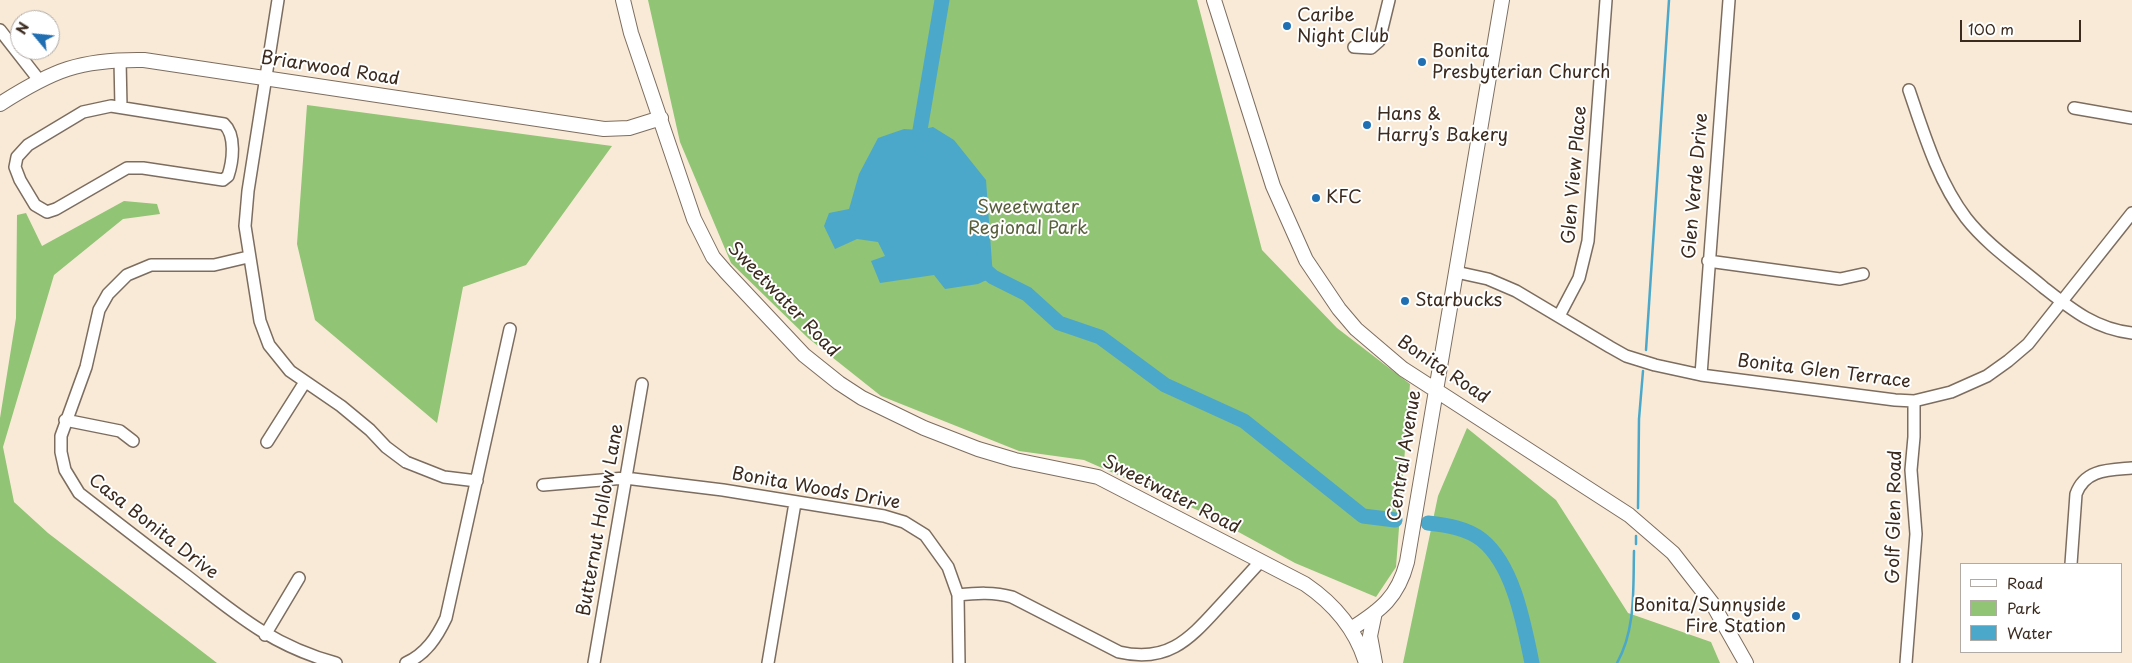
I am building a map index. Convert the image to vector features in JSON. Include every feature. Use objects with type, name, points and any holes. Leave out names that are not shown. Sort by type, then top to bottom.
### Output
[{"type":"main road","name":"Sweetwater Road","points":[[624,0],[631,34],[694,219],[714,257],[804,355],[839,384],[862,398],[924,428],[978,449],[1015,460],[1098,477],[1261,561],[1320,594],[1351,629],[1366,663]]},
{"type":"main road","name":"Bonita Road","points":[[1214,0],[1273,186],[1294,237],[1306,260],[1339,309],[1356,329],[1403,369],[1629,515],[1673,553],[1712,603],[1746,663]]},
{"type":"main road","name":"Central Avenue","points":[[1351,629],[1392,597],[1402,582],[1411,544],[1435,388],[1502,0]]},
{"type":"main road","name":"Briarwood Road","points":[[0,104],[39,80],[71,68],[101,61],[144,60],[604,129],[629,128],[661,118]]},
{"type":"main road","points":[[1375,612],[1370,636],[1375,663]]},
{"type":"street","points":[[278,0],[245,214],[248,257],[260,321],[269,345],[281,362],[305,382],[341,406],[370,430],[386,447],[406,462],[444,477],[477,481]]},
{"type":"street","points":[[1354,47],[1371,48],[1379,41],[1389,0]]},
{"type":"street","name":"Glen View Place","points":[[1559,316],[1579,278],[1588,241],[1606,0]]},
{"type":"street","name":"Glen Verde Drive","points":[[1701,375],[1708,261],[1729,0]]},
{"type":"street","points":[[0,30],[39,80]]},
{"type":"street","points":[[120,60],[121,108]]},
{"type":"street","points":[[1909,90],[1936,162],[1952,196],[1966,218],[1984,238],[2076,314],[2101,327],[2132,333]]},
{"type":"street","points":[[103,107],[121,108],[224,124],[232,136],[228,176],[223,180],[143,168],[128,168],[56,209],[47,212],[35,205],[16,172],[16,162],[21,150],[83,112],[103,107]]},
{"type":"street","points":[[2074,108],[2132,118]]},
{"type":"street","name":"Bonita Glen Terrace","points":[[1456,272],[1488,279],[1510,288],[1626,356],[1654,365],[1701,375],[1914,401],[1952,392],[1987,376],[2028,344],[2132,213]]},
{"type":"street","name":"Casa Bonita Drive","points":[[248,257],[214,265],[150,265],[135,270],[120,280],[108,294],[99,310],[86,367],[65,420],[61,444],[63,462],[69,479],[79,493],[265,635],[311,656],[336,663]]},
{"type":"street","points":[[1708,261],[1840,279],[1863,274]]},
{"type":"street","points":[[406,663],[418,656],[432,643],[446,618],[510,329]]},
{"type":"street","points":[[267,442],[305,382]]},
{"type":"street","name":"Butternut Hollow Lane","points":[[594,663],[642,384]]},
{"type":"street","name":"Golf Glen Road","points":[[1906,663],[1916,534],[1911,470],[1914,437],[1914,401]]},
{"type":"street","points":[[65,420],[120,431],[133,440]]},
{"type":"street","points":[[2071,563],[2076,494],[2079,486],[2092,473],[2101,470],[2132,468]]},
{"type":"street","name":"Bonita Woods Drive","points":[[543,485],[625,478],[890,518],[911,526],[931,542],[942,556],[958,595]]},
{"type":"street","points":[[768,663],[795,503]]},
{"type":"street","points":[[959,663],[958,595],[986,593],[1012,597],[1119,652],[1153,659],[1192,637],[1261,561]]},
{"type":"street","points":[[265,635],[299,578]]},
{"type":"green space","name":"Sweetwater Regional Park","points":[[648,0],[1197,0],[1262,250],[1337,328],[1410,384],[1396,567],[1376,597],[1295,563],[1202,512],[1084,460],[1019,451],[881,396],[808,338],[731,263],[680,142]]},
{"type":"green space","points":[[307,105],[612,146],[526,265],[463,287],[437,423],[315,320],[297,244]]},
{"type":"green space","points":[[124,201],[157,204],[160,214],[123,219],[54,275],[3,447],[14,502],[48,533],[217,663],[0,663],[0,418],[16,318],[17,215],[26,213],[42,246]]},
{"type":"green space","points":[[1467,428],[1556,500],[1628,613],[1711,642],[1720,663],[1403,663],[1438,496]]},
{"type":"water","points":[[933,127],[954,140],[986,180],[993,277],[978,284],[945,289],[934,275],[880,283],[871,261],[885,256],[878,242],[857,239],[835,249],[824,226],[829,213],[849,209],[859,174],[878,138],[904,129],[920,130]]},
{"type":"waterway","points":[[922,149],[920,130],[942,0]]},
{"type":"waterway","points":[[1646,350],[1669,0]]},
{"type":"waterway","points":[[978,264],[993,277],[1027,294],[1059,323],[1100,337],[1165,385],[1244,421],[1363,516],[1395,520]]},
{"type":"waterway","points":[[1638,508],[1639,419],[1643,371]]},
{"type":"waterway","points":[[1428,523],[1449,526],[1470,533],[1482,540],[1493,551],[1510,580],[1516,597],[1532,663]]},
{"type":"waterway","points":[[1636,536],[1636,544]]},
{"type":"waterway","points":[[1617,663],[1628,636],[1630,623],[1634,551]]},
{"type":"place","name":"Caribe Night Club","points":[[1287,26]]},
{"type":"place","name":"Bonita Presbyterian Church","points":[[1422,62]]},
{"type":"place","name":"Hans & Harry’s Bakery","points":[[1367,125]]},
{"type":"place","name":"KFC","points":[[1316,198]]},
{"type":"place","name":"Starbucks","points":[[1405,301]]},
{"type":"place","name":"Bonita/Sunnyside Fire Station","points":[[1796,616]]}]
